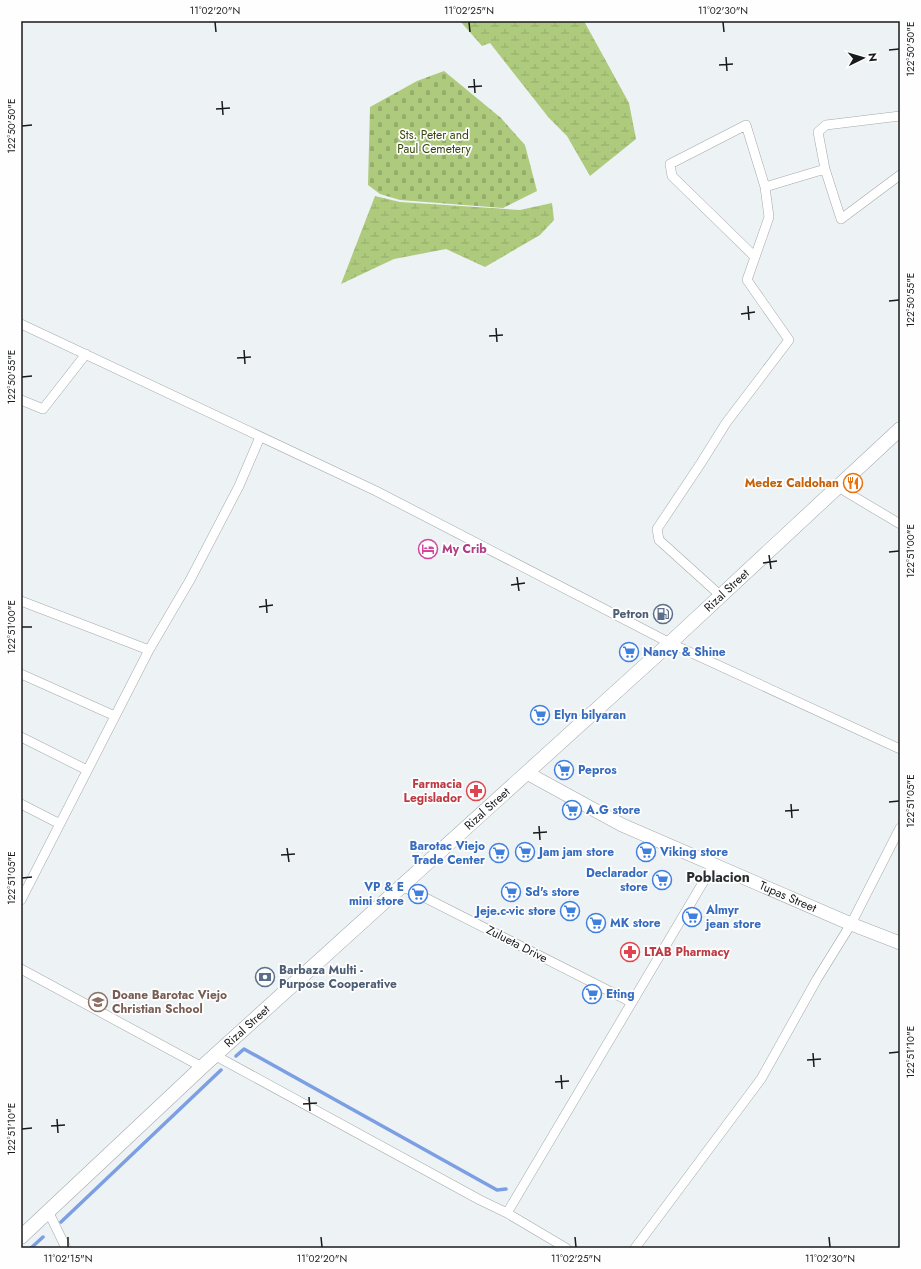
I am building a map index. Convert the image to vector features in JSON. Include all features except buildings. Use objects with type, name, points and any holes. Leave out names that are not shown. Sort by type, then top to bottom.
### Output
[{"type":"main road","name":"Rizal Street","points":[[21,1237],[202,1068],[670,644],[900,429]]},
{"type":"street","points":[[900,116],[826,125],[818,132],[825,169],[841,219],[900,175]]},
{"type":"street","points":[[720,596],[659,540],[657,529],[726,423],[789,340],[747,280],[769,216],[765,187],[746,125],[670,164],[672,176],[754,256]]},
{"type":"street","points":[[765,187],[825,169]]},
{"type":"street","points":[[21,324],[376,491],[670,644],[900,749]]},
{"type":"street","points":[[21,400],[43,409],[86,354]]},
{"type":"street","points":[[21,900],[149,650],[190,580],[238,486],[260,437]]},
{"type":"street","points":[[838,487],[900,524]]},
{"type":"street","points":[[21,601],[149,650]]},
{"type":"street","points":[[21,674],[115,716]]},
{"type":"street","points":[[21,737],[87,770]]},
{"type":"street","name":"Tupas Street","points":[[527,773],[622,825],[852,924],[900,943]]},
{"type":"street","points":[[21,804],[60,824]]},
{"type":"street","points":[[635,1248],[761,1079],[817,979],[852,924],[900,828]]},
{"type":"street","points":[[507,1213],[714,864]]},
{"type":"street","name":"Zulueta Drive","points":[[402,886],[632,1002]]},
{"type":"street","points":[[21,970],[202,1068]]},
{"type":"street","points":[[216,1056],[480,1200],[507,1213],[566,1248]]},
{"type":"street","points":[[48,1211],[66,1248]]},
{"type":"green space","points":[[460,21],[584,21],[629,103],[636,139],[590,176],[567,136],[549,118],[490,43],[482,46]]},
{"type":"green space","name":"Sts. Peter and Paul Cemetery","points":[[444,71],[501,118],[525,145],[537,191],[503,208],[400,200],[380,194],[368,185],[370,107],[417,81]]},
{"type":"green space","points":[[375,196],[400,202],[520,210],[552,203],[554,220],[540,235],[485,267],[446,249],[394,259],[341,284]]},
{"type":"waterway","points":[[236,1056],[244,1049],[497,1190],[506,1189]]},
{"type":"waterway","points":[[61,1222],[221,1070]]},
{"type":"waterway","points":[[31,1248],[43,1237]]},
{"type":"place","name":"Medez Caldohan","points":[[853,483]]},
{"type":"place","name":"My Crib","points":[[428,549]]},
{"type":"place","name":"Petron","points":[[663,614]]},
{"type":"place","name":"Nancy & Shine","points":[[629,652]]},
{"type":"place","name":"Elyn bilyaran","points":[[540,715]]},
{"type":"place","name":"Pepros","points":[[564,770]]},
{"type":"place","name":"Farmacia Legislador","points":[[476,791]]},
{"type":"place","name":"A.G store","points":[[572,810]]},
{"type":"place","name":"Jam jam store","points":[[525,852]]},
{"type":"place","name":"Viking store","points":[[646,852]]},
{"type":"place","name":"Barotac Viejo Trade Center","points":[[499,853]]},
{"type":"place","name":"Declarador store","points":[[662,880]]},
{"type":"place","name":"Sd's store","points":[[511,892]]},
{"type":"place","name":"VP & E mini store","points":[[418,894]]},
{"type":"place","name":"Jeje.c-vic store","points":[[570,911]]},
{"type":"place","name":"Almyr jean store","points":[[692,917]]},
{"type":"place","name":"MK store","points":[[596,923]]},
{"type":"place","name":"LTAB Pharmacy","points":[[630,952]]},
{"type":"place","name":"Barbaza Multi - Purpose Cooperative","points":[[265,977]]},
{"type":"place","name":"Eting","points":[[592,994]]},
{"type":"place","name":"Doane Barotac Viejo Christian School","points":[[98,1002]]},
{"type":"district","name":"Poblacion","points":[[718,877]]}]
